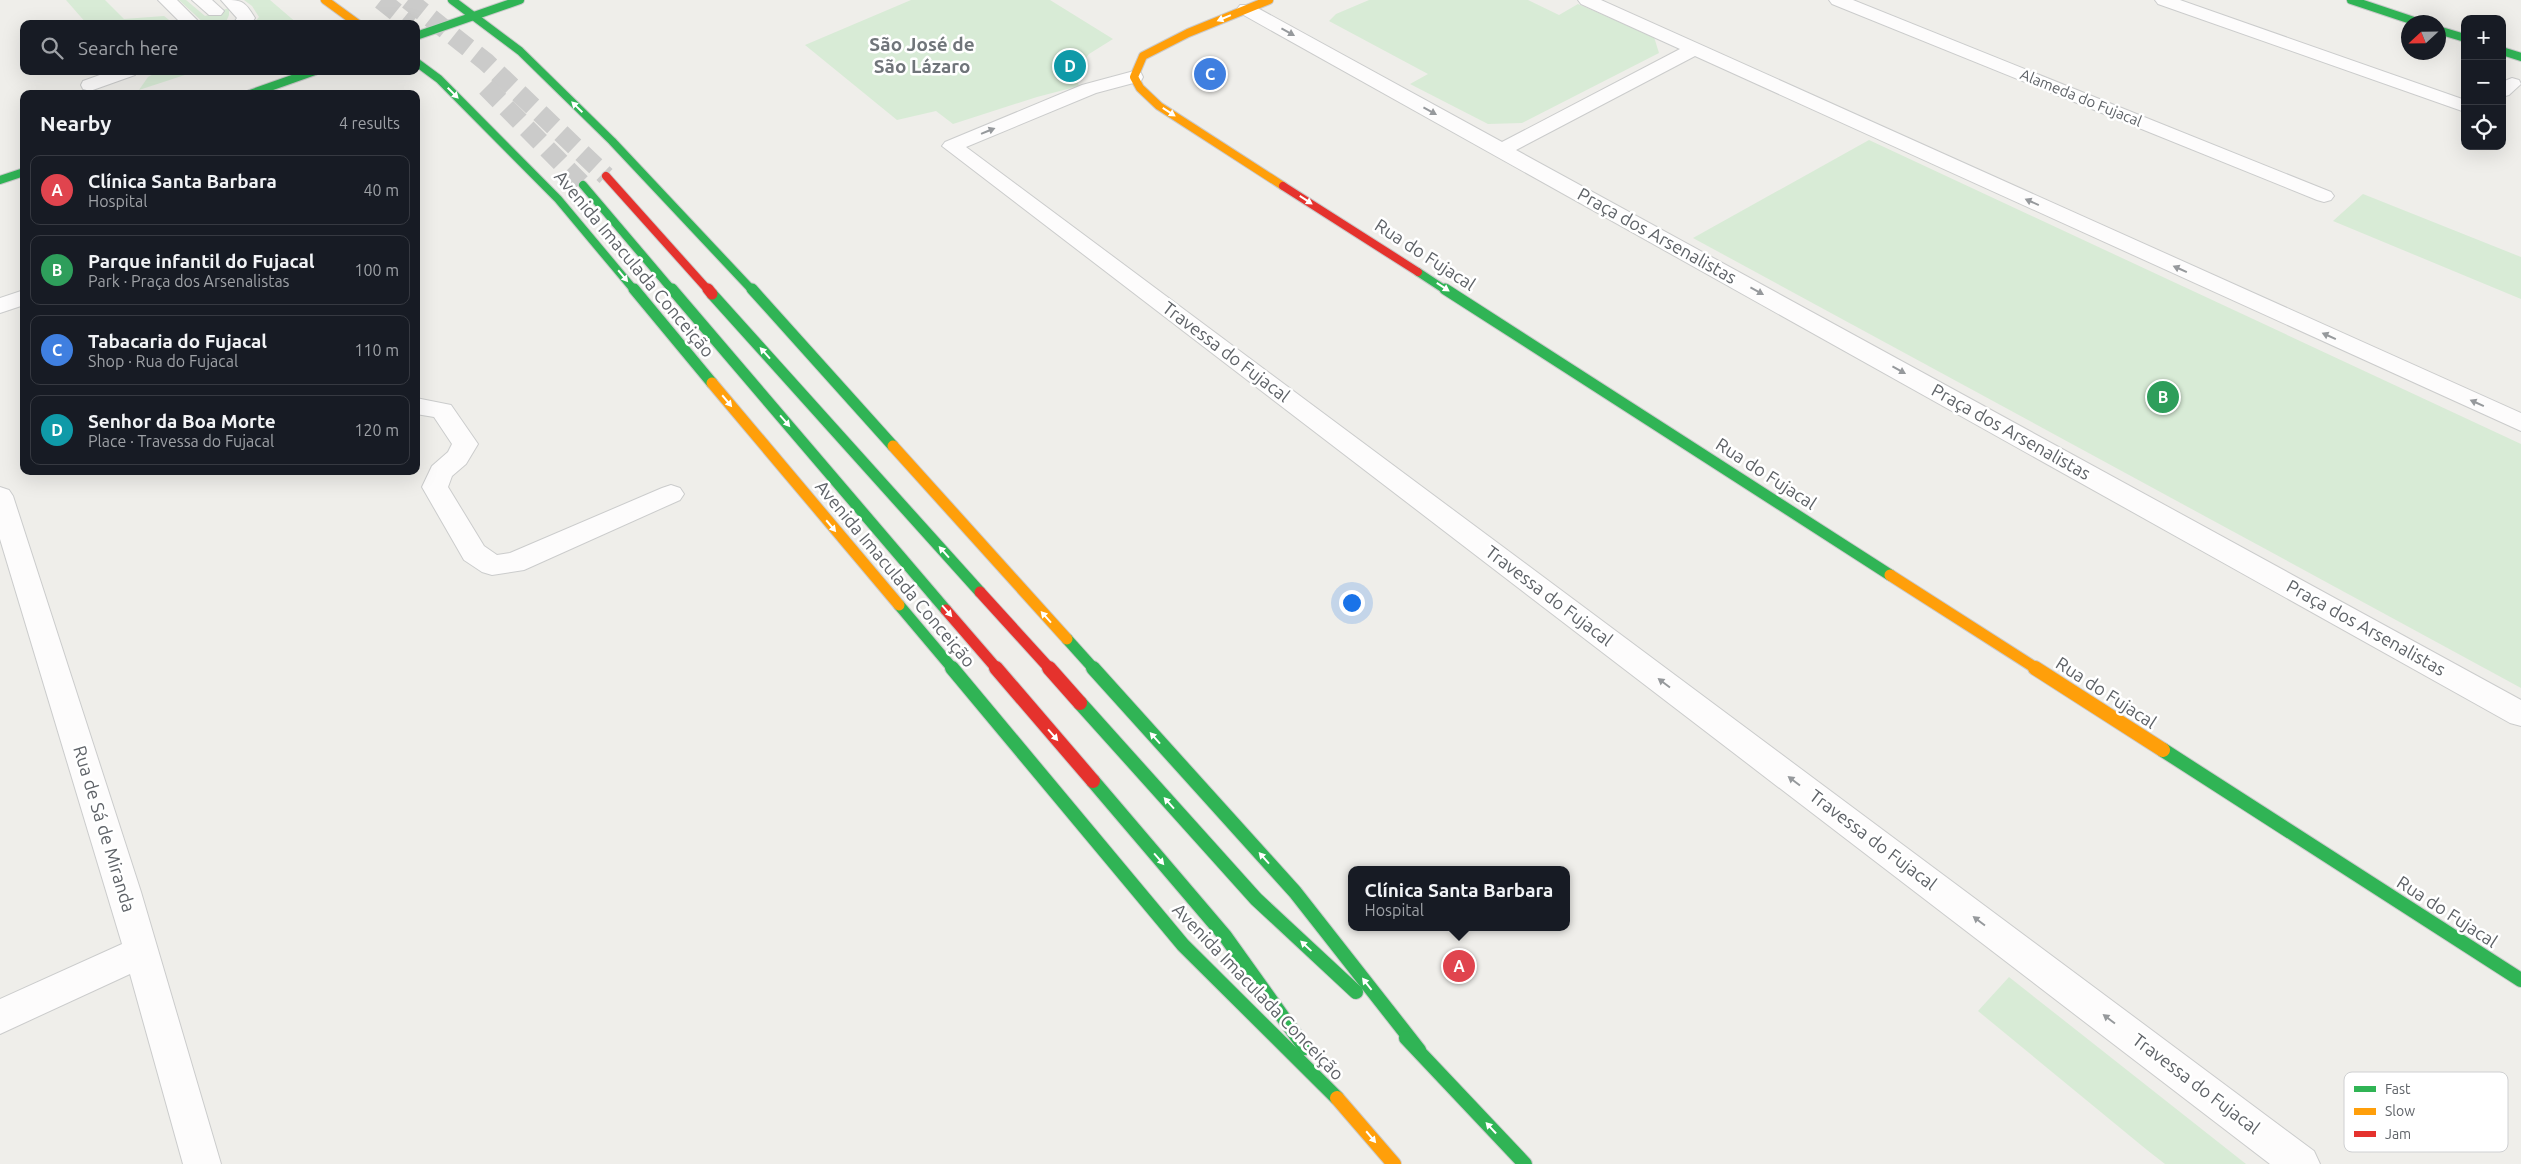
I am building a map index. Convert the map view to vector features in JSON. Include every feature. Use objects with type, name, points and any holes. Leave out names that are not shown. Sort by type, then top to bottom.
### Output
[{"type":"main road","points":[[325,0],[352,20]]},
{"type":"main road","name":"Avenida Imaculada Conceição","points":[[452,0],[475,15],[520,50],[612,141],[715,248],[1295,892],[1419,1050]]},
{"type":"main road","points":[[420,35],[520,0]]},
{"type":"main road","points":[[1134,77],[1143,56],[1188,33],[1269,0]]},
{"type":"main road","points":[[2351,0],[2401,17]]},
{"type":"main road","points":[[2446,32],[2461,37]]},
{"type":"main road","points":[[2506,52],[2521,57]]},
{"type":"main road","name":"Avenida Imaculada Conceição","points":[[420,65],[439,79],[558,199],[1182,946],[1348,1109]]},
{"type":"main road","points":[[261,90],[304,75]]},
{"type":"main road","name":"Rua do Fujacal","points":[[1134,77],[1140,88],[1159,106],[2521,980]]},
{"type":"main road","points":[[0,180],[20,173]]},
{"type":"main road","name":"Avenida Imaculada Conceição","points":[[606,176],[1256,899],[1419,1050],[1525,1164]]},
{"type":"main road","name":"Avenida Imaculada Conceição","points":[[583,185],[1225,936],[1348,1109],[1394,1164]]},
{"type":"street","points":[[167,0],[188,20]]},
{"type":"street","points":[[201,0],[215,11]]},
{"type":"street","points":[[230,0],[240,8],[246,18],[245,20]]},
{"type":"street","points":[[1587,0],[2521,423]]},
{"type":"street","name":"Alameda do Fujacal","points":[[1838,0],[2324,196]]},
{"type":"street","points":[[2164,0],[2462,105]]},
{"type":"street","name":"Praça dos Arsenalistas","points":[[1246,9],[2521,714]]},
{"type":"street","points":[[1501,150],[1694,49]]},
{"type":"street","points":[[90,90],[121,75]]},
{"type":"street","name":"Travessa do Fujacal","points":[[1134,77],[1089,89],[952,146],[2301,1164]]},
{"type":"street","points":[[0,306],[20,298]]},
{"type":"street","points":[[420,407],[442,411],[464,444],[457,458],[441,472],[435,488],[474,553],[492,565],[514,563],[671,494]]},
{"type":"street","name":"Rua de Sá de Miranda","points":[[0,496],[142,952],[202,1164]]},
{"type":"street","points":[[0,1017],[142,952]]},
{"type":"green space","points":[[66,0],[105,0],[124,19],[164,16],[169,20],[84,20]]},
{"type":"green space","points":[[179,0],[186,0],[205,16],[229,8],[227,20],[201,20]]},
{"type":"green space","points":[[244,0],[270,0],[293,20],[256,20],[259,17],[252,6]]},
{"type":"green space","points":[[911,0],[1050,0],[1113,39],[1089,54],[1081,64],[1066,61],[1060,68],[1074,72],[1079,86],[1037,97],[953,124],[936,111],[897,120],[805,45]]},
{"type":"green space","points":[[1369,0],[1528,0],[1559,15],[1578,4],[1654,37],[1659,53],[1522,123],[1488,124],[1410,84],[1428,74],[1329,21],[1336,14]]},
{"type":"green space","points":[[152,75],[185,75],[139,90],[148,77]]},
{"type":"green space","points":[[1869,140],[2521,444],[2521,688],[1693,238]]},
{"type":"green space","points":[[2363,194],[2521,257],[2521,299],[2333,221]]},
{"type":"green space","points":[[2009,977],[2246,1164],[2165,1164],[2147,1150],[1978,1011]]},
{"type":"tunnel","points":[[381,0],[406,20]]},
{"type":"tunnel","points":[[408,0],[486,62],[606,176]]},
{"type":"tunnel","points":[[486,87],[583,185]]},
{"type":"traffic: fast","points":[[452,0],[520,51],[612,141],[715,248],[893,446]]},
{"type":"traffic: fast","points":[[420,35],[520,0]]},
{"type":"traffic: fast","points":[[2351,0],[2401,17]]},
{"type":"traffic: fast","points":[[2446,32],[2461,37]]},
{"type":"traffic: fast","points":[[2506,52],[2521,57]]},
{"type":"traffic: fast","points":[[420,65],[439,79],[558,199],[712,383]]},
{"type":"traffic: fast","points":[[261,90],[304,75]]},
{"type":"traffic: fast","points":[[0,180],[20,173]]},
{"type":"traffic: fast","points":[[583,185],[946,610]]},
{"type":"traffic: fast","points":[[1418,272],[1890,575]]},
{"type":"traffic: fast","points":[[712,294],[980,592]]},
{"type":"traffic: fast","points":[[899,605],[1183,945],[1337,1098]]},
{"type":"traffic: fast","points":[[1067,639],[1295,892],[1419,1050]]},
{"type":"traffic: fast","points":[[1080,703],[1256,899],[1356,992]]},
{"type":"traffic: fast","points":[[2163,750],[2521,980]]},
{"type":"traffic: fast","points":[[1093,781],[1225,936],[1305,1048]]},
{"type":"traffic: fast","points":[[1406,1038],[1525,1164]]},
{"type":"traffic: slow","points":[[325,0],[352,20]]},
{"type":"traffic: slow","points":[[1269,0],[1188,33],[1143,56],[1134,77],[1140,88],[1159,106],[1283,186]]},
{"type":"traffic: slow","points":[[712,383],[899,605]]},
{"type":"traffic: slow","points":[[893,446],[1067,639]]},
{"type":"traffic: slow","points":[[1890,575],[2163,750]]},
{"type":"traffic: slow","points":[[1337,1098],[1394,1164]]},
{"type":"traffic: jam","points":[[606,176],[712,294]]},
{"type":"traffic: jam","points":[[1283,186],[1418,272]]},
{"type":"traffic: jam","points":[[980,592],[1080,703]]},
{"type":"traffic: jam","points":[[946,610],[1093,781]]},
{"type":"place","name":"Senhor da Boa Morte","points":[[1070,66]]},
{"type":"place","name":"Tabacaria do Fujacal","points":[[1210,74]]},
{"type":"place","name":"Parque infantil do Fujacal","points":[[2163,397]]},
{"type":"place","name":"Clínica Santa Barbara","points":[[1459,966]]},
{"type":"district","name":"São José de São Lázaro","points":[[922,55]]}]
